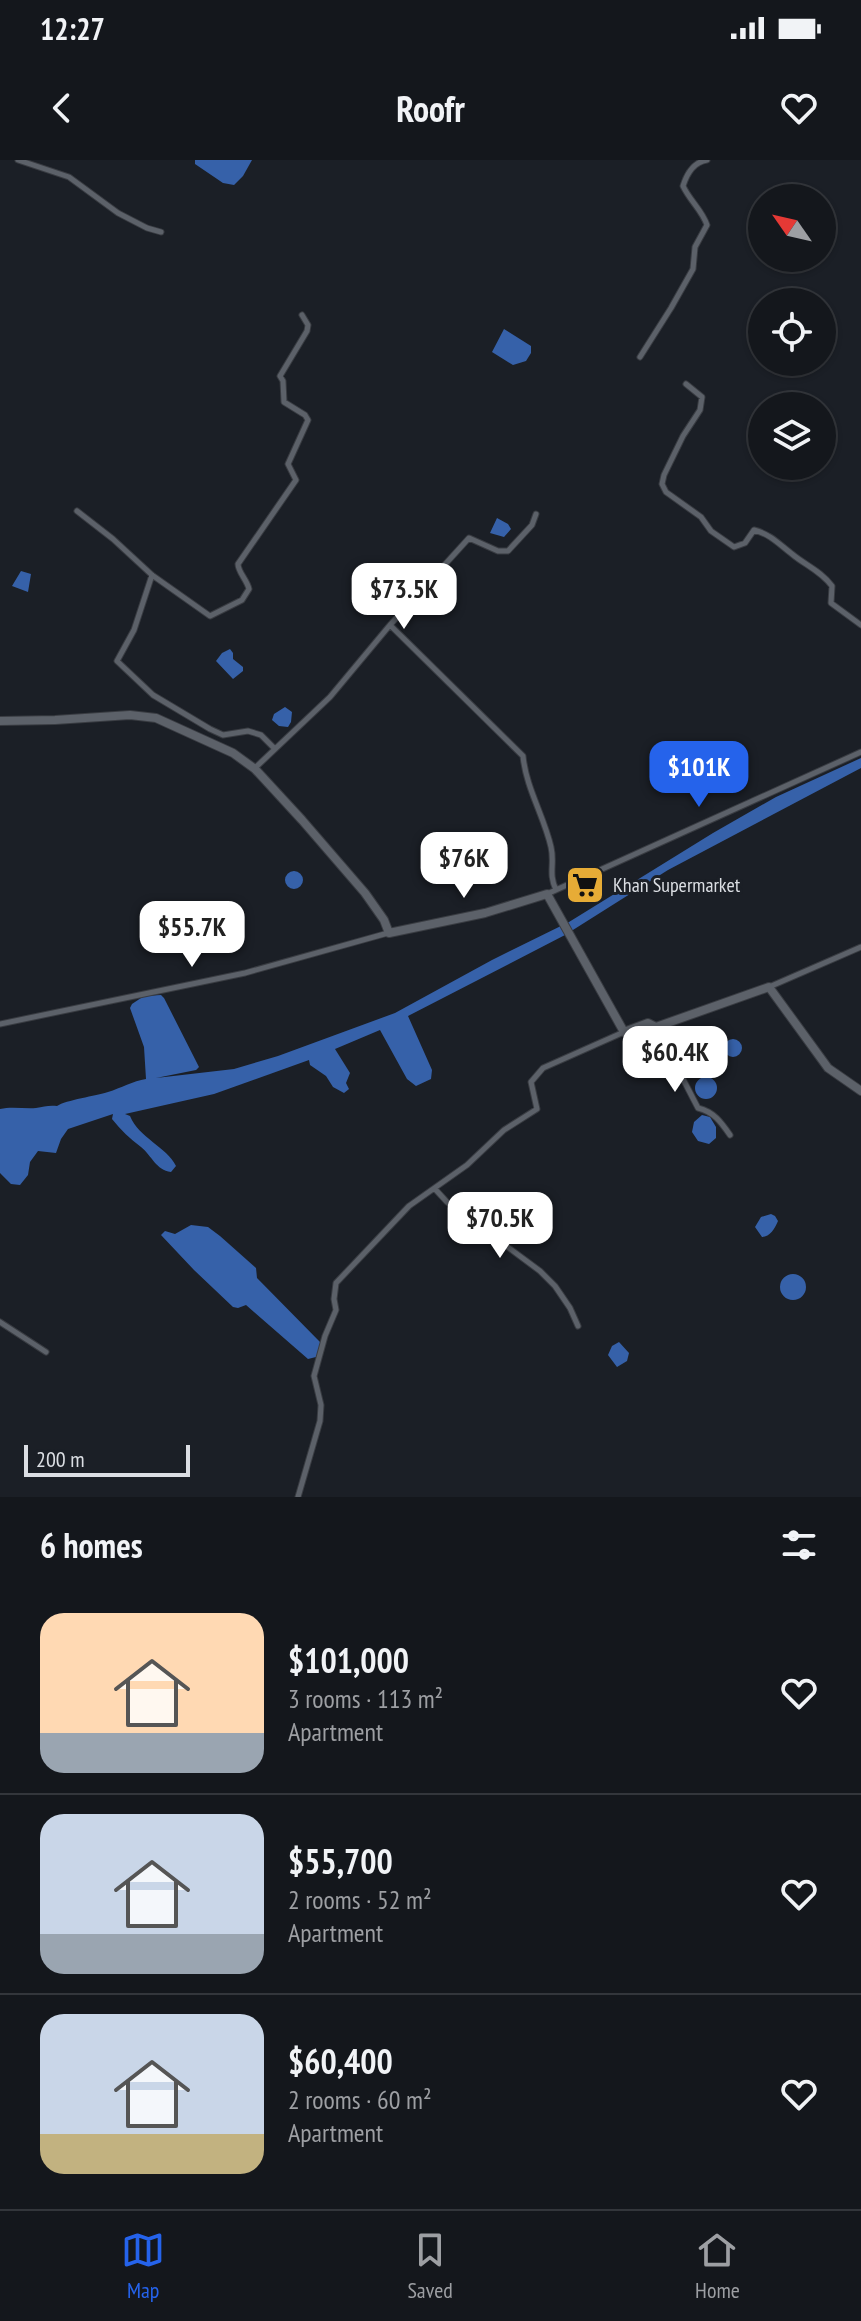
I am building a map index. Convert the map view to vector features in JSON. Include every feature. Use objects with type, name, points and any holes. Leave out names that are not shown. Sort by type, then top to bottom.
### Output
[{"type":"main road","points":[[0,721],[130,715],[156,718],[233,753],[255,769],[365,893],[384,920],[389,933],[485,913],[551,892],[558,915],[624,1032],[648,1023],[656,1027],[769,987],[828,1068],[861,1091]]},
{"type":"street","points":[[18,160],[69,177],[118,213],[161,232]]},
{"type":"street","points":[[640,357],[693,269],[695,247],[707,225],[683,186],[696,164],[707,160]]},
{"type":"street","points":[[77,511],[152,575],[210,616],[242,600],[249,589],[248,582],[237,568],[238,564],[296,480],[288,464],[308,420],[284,402],[280,376],[307,331],[308,325],[302,315]]},
{"type":"street","points":[[686,384],[702,397],[700,410],[664,475],[662,484],[666,492],[701,517],[711,531],[734,547],[745,543],[754,530],[781,542],[830,582],[831,603],[861,625]]},
{"type":"street","points":[[255,769],[330,697],[469,538],[498,551],[508,551],[532,525],[536,514]]},
{"type":"street","points":[[152,575],[134,630],[117,661],[153,695],[210,729],[223,735],[248,731],[261,735],[275,749]]},
{"type":"street","points":[[390,625],[523,756],[525,775],[552,850],[551,892],[861,752]]},
{"type":"street","points":[[0,1024],[245,973],[389,933]]},
{"type":"street","points":[[769,987],[861,947]]},
{"type":"street","points":[[656,1027],[698,1108],[708,1110],[730,1135]]},
{"type":"street","points":[[298,1497],[320,1421],[321,1405],[314,1376],[336,1310],[336,1283],[409,1206],[467,1165],[504,1130],[537,1109],[531,1082],[543,1068],[624,1032]]},
{"type":"street","points":[[435,1189],[447,1202],[540,1271],[555,1286],[578,1326]]},
{"type":"street","points":[[0,1322],[46,1352]]},
{"type":"water","points":[[195,160],[252,160],[234,185],[223,183],[195,164]]},
{"type":"water","points":[[504,329],[531,346],[526,361],[513,365],[492,352]]},
{"type":"water","points":[[497,518],[511,529],[504,537],[490,533]]},
{"type":"water","points":[[21,571],[31,574],[28,592],[12,586]]},
{"type":"water","points":[[230,649],[233,659],[243,667],[243,671],[233,679],[216,661]]},
{"type":"water","points":[[285,707],[292,712],[288,727],[279,726],[272,720],[274,714]]},
{"type":"water","points":[[861,758],[861,768],[668,870],[565,935],[408,1016],[432,1070],[431,1079],[416,1086],[407,1079],[380,1030],[335,1049],[350,1073],[346,1083],[349,1089],[344,1093],[333,1087],[326,1076],[310,1065],[309,1060],[214,1094],[125,1114],[172,1159],[176,1166],[171,1172],[158,1166],[126,1134],[112,1119],[113,1114],[68,1129],[56,1153],[38,1151],[20,1185],[11,1184],[0,1173],[0,1109],[57,1106],[146,1079],[144,1047],[130,1008],[144,996],[161,995],[164,998],[199,1067],[156,1078],[234,1069],[278,1056],[395,1013],[569,922],[776,797]]},
{"type":"water","points":[[294,871],[303,880],[294,889],[285,880]]},
{"type":"water","points":[[729,1039],[737,1039],[742,1048],[740,1055],[729,1057],[724,1052],[724,1044]]},
{"type":"water","points":[[706,1077],[714,1080],[717,1088],[714,1096],[706,1099],[698,1096],[695,1088],[698,1080]]},
{"type":"water","points":[[702,1115],[710,1117],[716,1127],[716,1138],[709,1144],[698,1141],[692,1132],[694,1122]]},
{"type":"water","points":[[771,1214],[778,1221],[770,1234],[762,1237],[755,1227],[761,1217]]},
{"type":"water","points":[[191,1225],[208,1227],[256,1268],[257,1278],[320,1342],[316,1357],[308,1359],[246,1305],[233,1307],[161,1235],[165,1231],[175,1234]]},
{"type":"water","points":[[793,1274],[802,1278],[806,1287],[802,1296],[793,1300],[784,1296],[780,1287],[784,1278]]},
{"type":"water","points":[[619,1342],[629,1353],[627,1361],[617,1367],[608,1355],[612,1346]]},
{"type":"place","name":"Khan Supermarket","points":[[585,885]]}]
